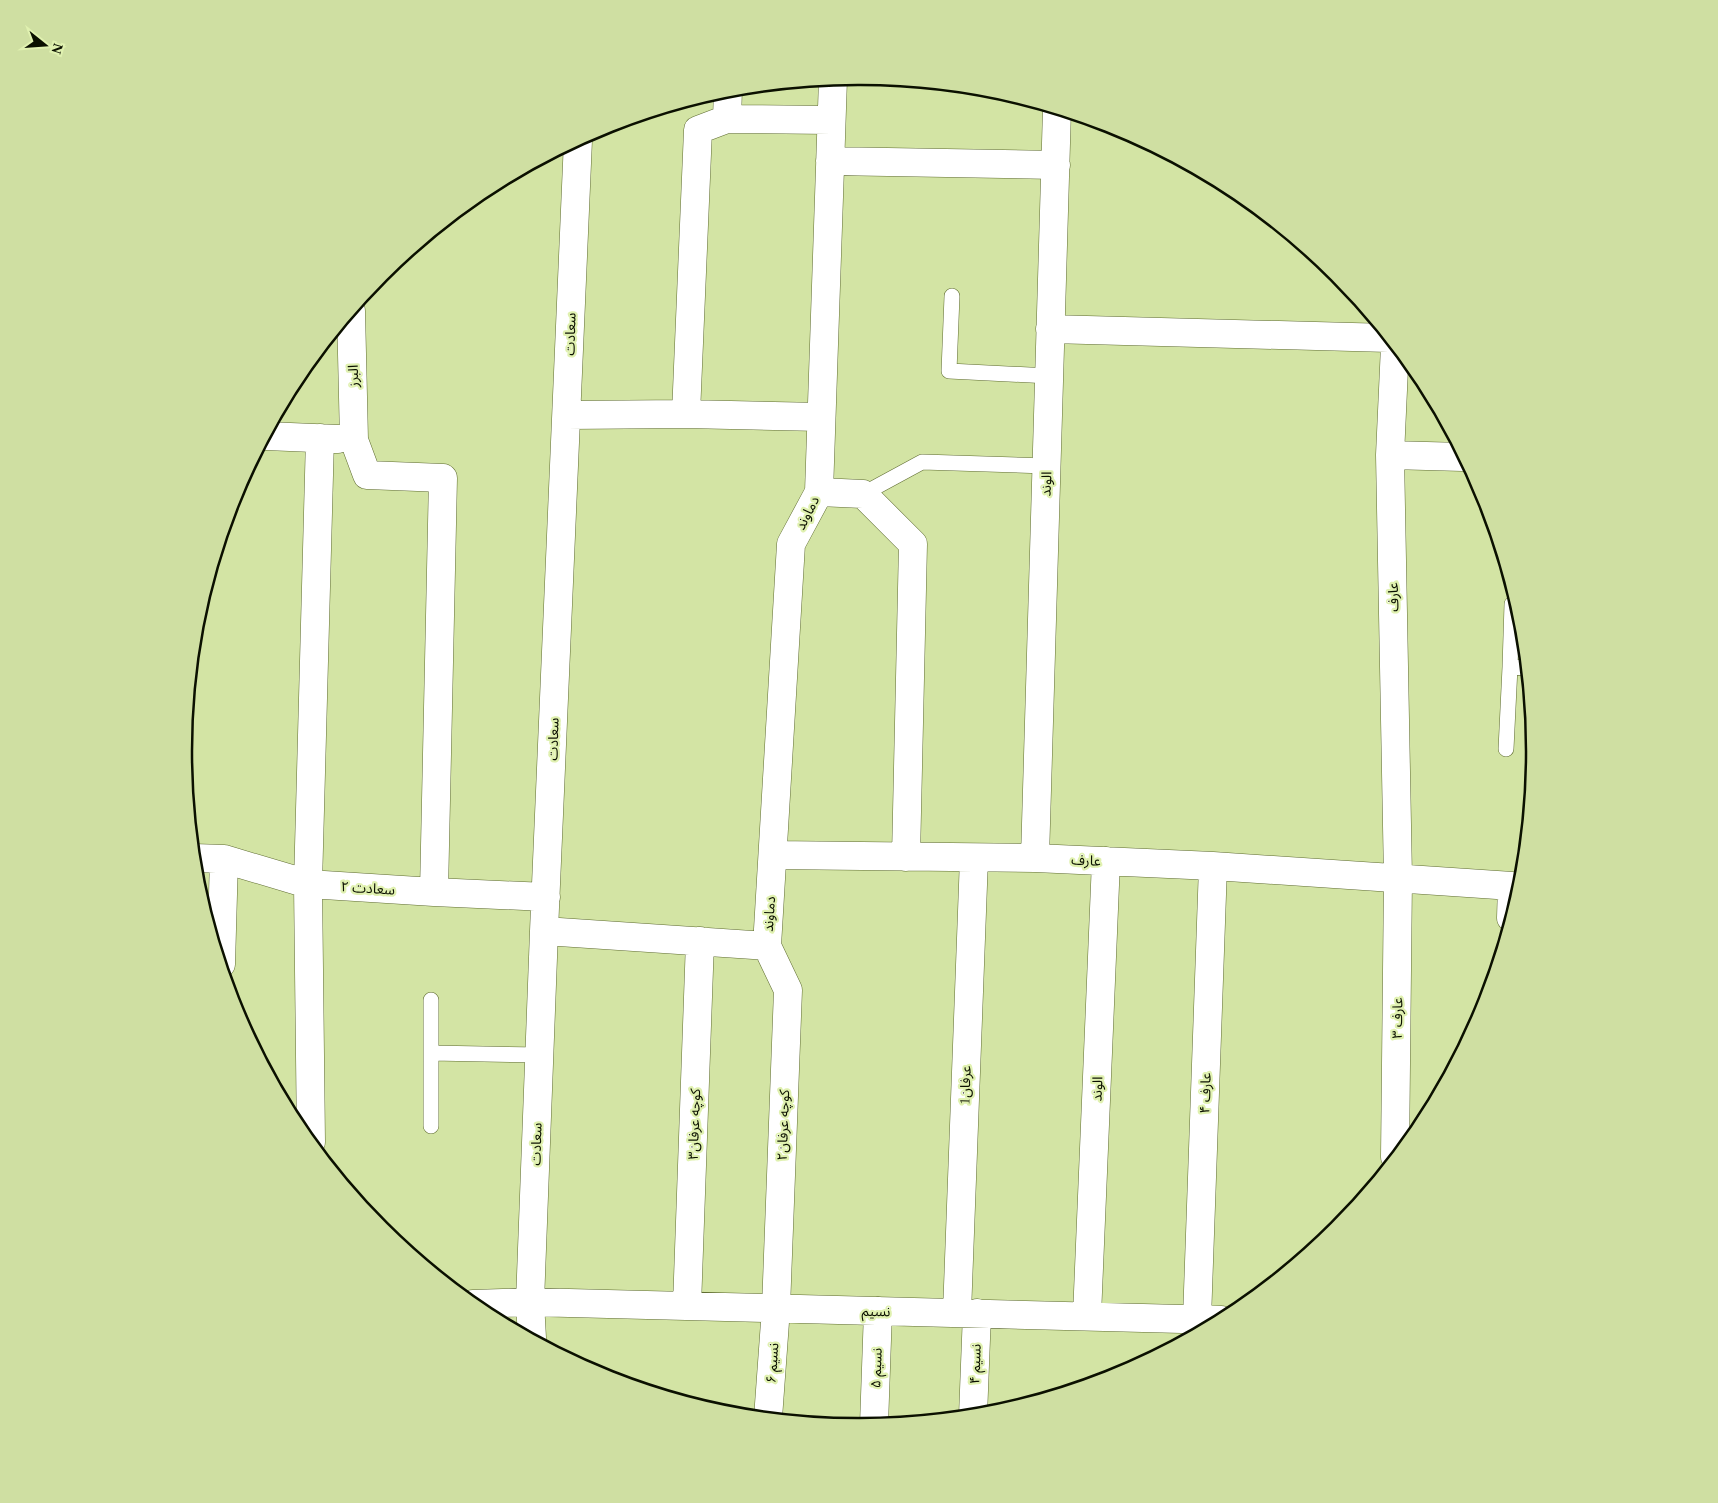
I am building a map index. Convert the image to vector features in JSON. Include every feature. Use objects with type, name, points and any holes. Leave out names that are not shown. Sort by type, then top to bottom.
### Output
[{"type":"street","name":"دماوند","points":[[767,946],[791,544],[818,492],[833,86]]},
{"type":"street","points":[[727,119],[728,98]]},
{"type":"street","name":"الوند","points":[[1035,858],[1057,115]]},
{"type":"street","points":[[686,414],[698,130],[727,119],[831,120]]},
{"type":"street","name":"سعادت","points":[[532,1332],[530,1302],[544,931],[578,148]]},
{"type":"street","points":[[830,160],[1056,165]]},
{"type":"street","name":"البرز","points":[[351,320],[354,440],[367,475],[443,478],[434,892]]},
{"type":"street","points":[[1050,329],[1381,338]]},
{"type":"street","name":"عارف","points":[[1395,355],[1390,455],[1398,878]]},
{"type":"street","points":[[567,415],[686,414],[821,417]]},
{"type":"street","points":[[272,436],[354,440]]},
{"type":"street","points":[[310,1129],[308,884],[320,438]]},
{"type":"street","points":[[1390,455],[1457,457]]},
{"type":"street","points":[[818,492],[863,494],[913,544],[906,857]]},
{"type":"street","name":"عارف","points":[[773,855],[1035,858],[1213,866],[1512,887]]},
{"type":"street","name":"سعادت ۲","points":[[201,858],[224,859],[308,884],[546,897]]},
{"type":"street","name":"عرفان1","points":[[967,1313],[974,858]]},
{"type":"street","points":[[222,945],[224,859]]},
{"type":"street","name":"الوند","points":[[1087,1316],[1106,862]]},
{"type":"street","name":"عارف ۴","points":[[1209,1318],[1213,866]]},
{"type":"street","name":"عارف ۳","points":[[1395,1147],[1398,878]]},
{"type":"street","points":[[544,931],[767,946]]},
{"type":"street","name":"کوچه عرفان۳","points":[[687,1306],[700,941]]},
{"type":"street","name":"کوچه عرفان۲","points":[[767,946],[788,990],[776,1308]]},
{"type":"street","name":"نسیم","points":[[486,1304],[530,1302],[1208,1319]]},
{"type":"street","name":"نسیم ۶","points":[[768,1411],[776,1308]]},
{"type":"street","name":"نسیم ۵","points":[[874,1418],[878,1311]]},
{"type":"street","name":"نسیم ۴","points":[[967,1313],[973,1408]]},
{"type":"lane","points":[[952,296],[949,371],[1049,376]]},
{"type":"lane","points":[[863,494],[922,462],[1046,466]]},
{"type":"lane","points":[[1506,749],[1512,615]]},
{"type":"lane","points":[[1510,667],[1520,668]]},
{"type":"lane","points":[[431,1000],[431,1126]]},
{"type":"lane","points":[[431,1053],[540,1055]]}]
